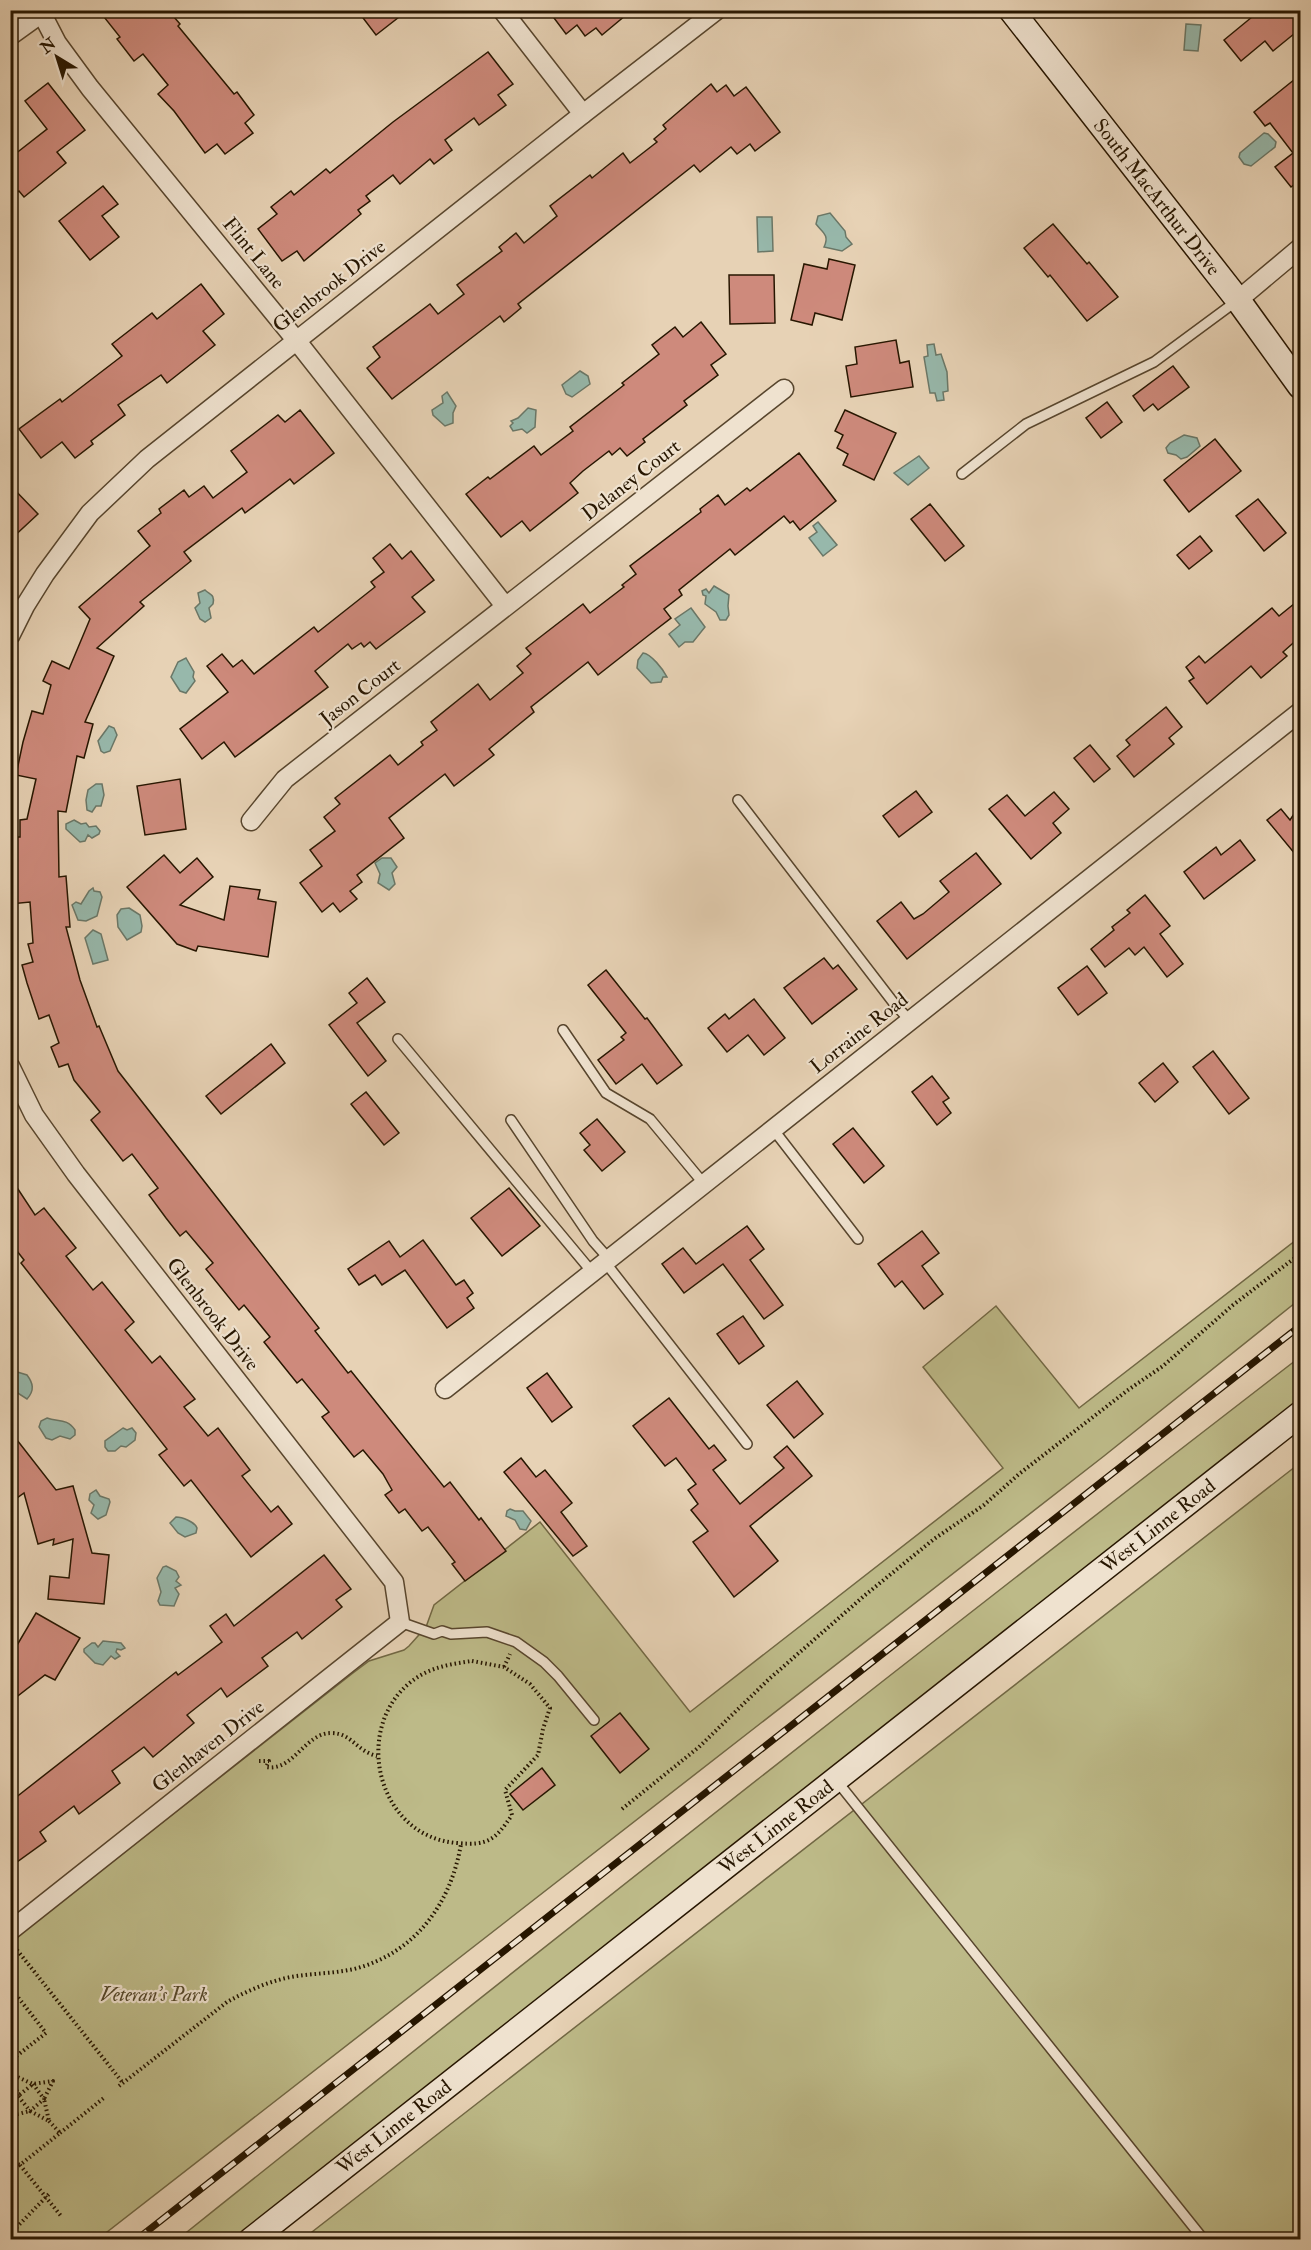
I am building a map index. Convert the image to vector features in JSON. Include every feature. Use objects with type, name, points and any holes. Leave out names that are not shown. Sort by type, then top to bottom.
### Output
[{"type":"street","points":[[502,10],[583,114]]},
{"type":"street","name":"Glenbrook Drive","points":[[10,636],[18,602],[45,574],[90,513],[147,459],[717,10]]},
{"type":"street","name":"South MacArthur Drive","points":[[1011,10],[1238,300],[1300,386]]},
{"type":"street","points":[[10,36],[41,12]]},
{"type":"street","name":"Flint Lane","points":[[41,12],[57,43],[90,88],[296,340],[505,606]]},
{"type":"street","points":[[1238,300],[1300,248]]},
{"type":"street","name":"Delaney Court","points":[[505,606],[784,389]]},
{"type":"street","name":"Jason Court","points":[[251,821],[285,779],[505,606]]},
{"type":"street","name":"Lorraine Road","points":[[446,1389],[1300,712]]},
{"type":"street","name":"Glenbrook Drive","points":[[10,1066],[34,1115],[76,1174],[394,1582],[400,1622]]},
{"type":"street","name":"West Linne Road","points":[[251,2240],[1300,1414]]},
{"type":"street","name":"Glenhaven Drive","points":[[10,1931],[400,1622]]},
{"type":"lane","points":[[962,474],[1026,424],[1154,362],[1238,300]]},
{"type":"lane","points":[[738,800],[910,1021]]},
{"type":"lane","points":[[563,1030],[606,1093],[650,1119],[704,1184]]},
{"type":"lane","points":[[398,1039],[602,1264],[747,1444]]},
{"type":"lane","points":[[511,1120],[593,1241],[602,1264]]},
{"type":"lane","points":[[773,1129],[858,1239]]},
{"type":"lane","points":[[400,1622],[434,1634],[442,1631],[451,1634],[487,1632],[516,1641],[558,1676],[594,1720]]},
{"type":"lane","points":[[836,1780],[1204,2240]]},
{"type":"path","points":[[622,1809],[699,1747],[776,1673],[864,1596],[934,1539],[984,1505],[1019,1474],[1120,1396],[1163,1366],[1233,1305],[1300,1254]]},
{"type":"path","points":[[472,1661],[504,1667],[530,1683],[550,1708],[538,1755],[506,1790],[512,1815],[499,1835],[474,1845],[446,1842],[419,1831],[398,1811],[383,1786],[377,1756],[381,1729],[392,1702],[412,1681],[440,1666],[472,1661]]},
{"type":"path","points":[[259,1761],[269,1761],[266,1767],[272,1768],[280,1765],[314,1738],[330,1733],[348,1737],[360,1750],[377,1756]]},
{"type":"path","points":[[17,1950],[121,2084],[227,2002],[247,1991],[285,1978],[355,1969],[385,1957],[401,1947],[429,1920],[444,1899],[454,1877],[461,1844]]},
{"type":"path","points":[[10,1987],[46,2032],[10,2061]]},
{"type":"path","points":[[12,2073],[33,2084],[44,2099],[49,2121]]},
{"type":"path","points":[[12,2073],[18,2096],[30,2111],[49,2121],[60,2133]]},
{"type":"path","points":[[53,2081],[44,2099],[30,2111],[10,2114],[18,2096],[33,2084],[53,2081]]},
{"type":"path","points":[[20,2165],[105,2097]]},
{"type":"path","points":[[10,2160],[20,2165],[61,2216]]},
{"type":"path","points":[[10,2234],[47,2196]]},
{"type":"green space","name":"Veteran's Park","points":[[1300,1237],[1300,1299],[1104,1456],[98,2239],[11,2240],[11,1941],[369,1661],[404,1650],[426,1627],[434,1605],[540,1522],[690,1712],[1003,1468],[923,1367],[996,1306],[1079,1408]]},
{"type":"green space","points":[[1300,1357],[1300,1400],[234,2239],[177,2240],[737,1796]]},
{"type":"green space","points":[[1300,1463],[1300,2239],[303,2239]]},
{"type":"shaded area","points":[[1186,24],[1201,25],[1198,51],[1184,50]]},
{"type":"shaded area","points":[[1264,133],[1276,142],[1275,147],[1251,166],[1244,164],[1239,157],[1240,153]]},
{"type":"shaded area","points":[[830,213],[845,231],[846,237],[852,244],[842,251],[824,247],[826,237],[816,224],[818,216]]},
{"type":"shaded area","points":[[757,217],[772,217],[773,251],[758,252]]},
{"type":"shaded area","points":[[934,344],[936,355],[941,354],[947,372],[948,391],[943,392],[944,400],[937,401],[935,393],[930,393],[924,357],[928,356],[927,345]]},
{"type":"shaded area","points":[[580,371],[588,376],[590,384],[572,397],[566,394],[562,385]]},
{"type":"shaded area","points":[[447,392],[456,406],[453,423],[445,426],[433,415],[432,410],[443,403],[442,396]]},
{"type":"shaded area","points":[[528,408],[536,410],[535,427],[527,433],[522,429],[513,431],[510,426],[513,423],[511,421],[518,418]]},
{"type":"shaded area","points":[[1184,435],[1197,438],[1200,446],[1181,459],[1168,453],[1166,448]]},
{"type":"shaded area","points":[[919,456],[929,468],[908,485],[894,473]]},
{"type":"shaded area","points":[[818,522],[837,545],[823,556],[809,538],[817,532],[813,526]]},
{"type":"shaded area","points":[[714,586],[729,595],[729,615],[726,620],[720,620],[716,612],[705,604],[706,596],[702,591],[706,589],[709,593]]},
{"type":"shaded area","points":[[205,590],[212,595],[213,604],[209,608],[211,618],[205,622],[200,619],[195,608],[200,603],[198,593]]},
{"type":"shaded area","points":[[691,608],[705,627],[693,642],[685,642],[679,647],[669,634],[680,625],[675,619]]},
{"type":"shaded area","points":[[643,653],[660,666],[667,677],[663,677],[661,682],[651,683],[637,668],[638,660]]},
{"type":"shaded area","points":[[186,658],[194,672],[195,681],[186,693],[180,691],[171,677],[178,662]]},
{"type":"shaded area","points":[[109,726],[114,728],[117,735],[110,751],[104,753],[98,741]]},
{"type":"shaded area","points":[[96,784],[102,784],[104,795],[101,806],[96,806],[92,812],[87,810],[86,800],[88,790]]},
{"type":"shaded area","points":[[74,820],[81,824],[86,823],[89,827],[96,826],[100,831],[99,834],[92,838],[88,835],[85,841],[80,842],[66,829],[66,824]]},
{"type":"shaded area","points":[[382,858],[391,858],[397,867],[392,873],[395,884],[389,890],[378,883],[380,874],[375,863]]},
{"type":"shaded area","points":[[93,888],[94,891],[100,892],[102,897],[97,916],[86,921],[78,920],[72,905],[76,902],[81,904]]},
{"type":"shaded area","points":[[129,908],[140,915],[142,926],[141,932],[127,940],[118,927],[117,915],[121,909]]},
{"type":"shaded area","points":[[93,930],[101,934],[108,960],[93,964],[85,938]]},
{"type":"shaded area","points":[[14,1371],[27,1375],[31,1381],[32,1390],[27,1399],[13,1390]]},
{"type":"shaded area","points":[[47,1418],[69,1424],[75,1430],[75,1435],[70,1439],[60,1436],[52,1440],[46,1438],[39,1427],[41,1421]]},
{"type":"shaded area","points":[[123,1428],[127,1430],[132,1428],[136,1433],[135,1440],[126,1447],[121,1446],[115,1451],[108,1451],[105,1441]]},
{"type":"shaded area","points":[[96,1490],[100,1496],[109,1499],[110,1502],[106,1515],[98,1519],[91,1513],[94,1505],[89,1500],[90,1494]]},
{"type":"shaded area","points":[[510,1509],[523,1511],[531,1521],[526,1530],[520,1529],[515,1520],[506,1516]]},
{"type":"shaded area","points":[[176,1517],[194,1524],[197,1528],[196,1533],[185,1537],[178,1533],[170,1523]]},
{"type":"shaded area","points":[[166,1566],[176,1571],[179,1577],[176,1581],[181,1585],[175,1588],[179,1594],[174,1606],[160,1605],[158,1601],[161,1592],[157,1578]]},
{"type":"shaded area","points":[[103,1641],[121,1643],[125,1648],[117,1649],[116,1652],[120,1656],[115,1659],[111,1656],[103,1665],[95,1663],[84,1652],[84,1649],[92,1643],[98,1647]]},
{"type":"building","points":[[113,10],[168,10],[180,24],[178,26],[234,94],[237,92],[254,115],[245,123],[253,133],[225,154],[217,144],[205,153],[174,111],[158,94],[168,85],[143,54],[134,61],[117,39],[120,37],[104,17]]},
{"type":"building","points":[[357,10],[408,10],[376,35]]},
{"type":"building","points":[[548,10],[632,10],[602,35],[596,28],[585,36],[577,25],[566,34]]},
{"type":"building","points":[[1246,10],[1300,10],[1300,29],[1273,51],[1265,41],[1241,61],[1224,40],[1252,17]]},
{"type":"building","points":[[488,52],[513,84],[498,95],[506,105],[479,125],[474,118],[445,140],[452,150],[434,164],[430,159],[400,184],[393,175],[366,196],[370,201],[358,210],[361,214],[304,261],[297,251],[282,261],[258,229],[277,214],[271,207],[291,191],[294,195],[326,169],[330,173],[393,122]]},
{"type":"building","points":[[1300,75],[1300,180],[1291,187],[1275,167],[1293,153],[1270,123],[1265,126],[1254,112]]},
{"type":"building","points":[[48,83],[85,130],[57,152],[66,163],[24,197],[19,191],[10,198],[10,158],[47,129],[25,101]]},
{"type":"building","points":[[711,84],[717,92],[726,85],[734,96],[746,87],[780,132],[755,151],[750,144],[737,154],[731,147],[700,172],[694,165],[518,304],[521,308],[504,322],[500,316],[392,399],[367,368],[380,357],[373,347],[430,304],[438,314],[464,294],[457,285],[502,251],[499,247],[516,233],[524,243],[557,216],[550,206],[590,175],[592,178],[623,153],[630,163],[657,142],[654,139],[666,129],[663,125]]},
{"type":"building","points":[[103,186],[118,204],[102,216],[119,237],[90,260],[59,221]]},
{"type":"building","points":[[1053,224],[1118,297],[1087,321],[1050,275],[1048,277],[1024,248]]},
{"type":"building","points":[[829,259],[855,265],[842,320],[815,313],[812,325],[791,320],[804,264],[827,269]]},
{"type":"building","points":[[729,275],[774,275],[775,323],[730,324]]},
{"type":"building","points":[[201,284],[224,314],[203,331],[215,345],[167,383],[161,375],[118,405],[125,415],[91,441],[93,444],[75,458],[62,442],[41,458],[19,429],[60,399],[62,402],[122,356],[112,344],[152,313],[157,319]]},
{"type":"building","points":[[701,322],[726,354],[711,365],[718,375],[684,401],[687,405],[643,439],[645,442],[627,456],[620,448],[612,455],[609,451],[583,471],[570,483],[578,493],[530,531],[522,521],[501,537],[466,494],[534,446],[541,455],[573,431],[570,427],[659,354],[652,345],[675,327],[683,337]]},
{"type":"building","points":[[896,340],[900,363],[909,361],[913,387],[851,397],[846,366],[857,364],[855,347]]},
{"type":"building","points":[[1173,366],[1189,387],[1158,410],[1153,404],[1144,411],[1133,396]]},
{"type":"building","points":[[1107,402],[1122,422],[1101,438],[1086,418]]},
{"type":"building","points":[[300,410],[334,453],[294,484],[290,479],[245,513],[242,508],[184,552],[191,561],[140,602],[144,606],[97,648],[114,656],[85,722],[93,724],[84,758],[77,756],[66,812],[58,811],[59,877],[66,876],[70,927],[66,927],[80,980],[97,1027],[99,1026],[118,1071],[319,1328],[315,1331],[348,1373],[351,1371],[444,1487],[450,1482],[506,1551],[465,1581],[452,1564],[455,1562],[428,1527],[422,1531],[405,1509],[399,1513],[385,1495],[392,1490],[383,1474],[363,1450],[354,1457],[322,1417],[329,1412],[302,1379],[297,1383],[264,1342],[270,1337],[244,1305],[239,1310],[206,1269],[213,1263],[186,1231],[180,1236],[149,1195],[158,1188],[132,1154],[123,1161],[91,1120],[100,1112],[74,1080],[68,1064],[59,1067],[51,1047],[59,1043],[49,1015],[39,1019],[27,983],[22,965],[33,962],[28,944],[33,943],[30,902],[10,904],[10,837],[20,837],[20,820],[27,819],[36,779],[16,775],[23,742],[32,711],[43,714],[51,685],[43,681],[52,661],[69,669],[90,619],[79,607],[150,546],[138,531],[161,513],[159,509],[184,490],[189,497],[204,486],[213,498],[247,472],[231,451],[278,415],[285,422]]},
{"type":"building","points":[[845,410],[896,433],[874,480],[843,465],[848,454],[837,448],[843,435],[835,431]]},
{"type":"building","points":[[1215,439],[1241,471],[1189,512],[1164,480]]},
{"type":"building","points":[[799,453],[836,501],[800,530],[793,521],[790,523],[784,516],[735,555],[730,549],[679,590],[682,595],[664,609],[671,618],[598,675],[588,662],[531,707],[534,712],[489,749],[494,755],[454,786],[445,774],[389,818],[404,838],[357,875],[362,882],[350,891],[357,899],[340,912],[333,903],[322,912],[300,883],[322,866],[310,850],[335,831],[324,817],[340,804],[335,798],[390,755],[398,765],[423,745],[421,742],[437,730],[431,722],[478,684],[490,700],[523,673],[517,666],[531,654],[526,648],[583,604],[590,613],[624,587],[622,585],[636,574],[630,566],[701,512],[700,509],[718,495],[725,505],[747,488],[750,491]]},
{"type":"building","points":[[10,485],[38,514],[10,540]]},
{"type":"building","points":[[1258,499],[1286,533],[1264,551],[1236,516]]},
{"type":"building","points":[[930,504],[964,546],[945,561],[911,519]]},
{"type":"building","points":[[1200,536],[1212,551],[1189,569],[1177,555]]},
{"type":"building","points":[[390,544],[402,559],[411,551],[434,580],[412,597],[425,612],[376,649],[370,642],[364,647],[361,643],[352,649],[348,644],[315,671],[328,687],[235,757],[224,742],[202,759],[180,729],[228,692],[207,666],[222,654],[233,667],[242,660],[254,674],[314,627],[318,632],[375,587],[371,582],[384,572],[373,558]]},
{"type":"building","points":[[1300,599],[1300,637],[1283,652],[1287,656],[1261,678],[1251,666],[1207,704],[1189,681],[1194,678],[1186,667],[1199,656],[1205,663],[1272,608],[1279,616]]},
{"type":"building","points":[[1166,707],[1182,727],[1169,738],[1174,744],[1134,777],[1117,756],[1130,745],[1126,740]]},
{"type":"building","points":[[1090,745],[1110,769],[1094,782],[1074,758]]},
{"type":"building","points":[[180,779],[186,829],[145,835],[137,786]]},
{"type":"building","points":[[916,791],[932,812],[899,837],[883,816]]},
{"type":"building","points":[[1054,792],[1069,809],[1053,823],[1061,833],[1031,859],[989,809],[1007,795],[1025,816]]},
{"type":"building","points":[[1300,805],[1300,860],[1267,820],[1281,809],[1290,820]]},
{"type":"building","points":[[1240,840],[1255,860],[1204,899],[1184,872],[1216,847],[1221,855]]},
{"type":"building","points":[[976,853],[1001,884],[907,959],[877,921],[901,902],[914,919],[923,914],[949,892],[940,881]]},
{"type":"building","points":[[164,855],[180,873],[197,858],[213,877],[180,905],[224,920],[230,886],[260,890],[258,899],[276,902],[268,957],[198,946],[196,951],[177,944],[127,887]]},
{"type":"building","points":[[1145,895],[1170,926],[1160,934],[1183,964],[1167,977],[1144,947],[1135,955],[1129,948],[1105,967],[1091,949],[1114,930],[1112,927],[1130,913],[1127,910]]},
{"type":"building","points":[[824,958],[833,969],[838,965],[857,989],[812,1024],[784,988]]},
{"type":"building","points":[[1087,966],[1107,993],[1078,1015],[1058,988]]},
{"type":"building","points":[[606,970],[645,1019],[647,1018],[682,1065],[657,1084],[642,1064],[616,1084],[598,1060],[624,1040],[621,1037],[626,1033],[588,985]]},
{"type":"building","points":[[367,978],[385,1002],[357,1023],[386,1061],[368,1076],[329,1025],[357,1003],[349,993]]},
{"type":"building","points":[[754,999],[785,1038],[764,1055],[748,1035],[727,1052],[708,1028],[725,1014],[729,1019]]},
{"type":"building","points":[[271,1044],[285,1063],[221,1114],[206,1096]]},
{"type":"building","points":[[1213,1051],[1249,1098],[1229,1114],[1193,1067]]},
{"type":"building","points":[[1163,1063],[1178,1082],[1155,1102],[1139,1083]]},
{"type":"building","points":[[932,1076],[949,1098],[943,1102],[951,1113],[937,1125],[912,1092]]},
{"type":"building","points":[[366,1092],[399,1133],[384,1145],[351,1104]]},
{"type":"building","points":[[597,1119],[625,1152],[602,1171],[584,1150],[590,1145],[580,1133]]},
{"type":"building","points":[[853,1128],[884,1166],[864,1183],[833,1144]]},
{"type":"building","points":[[10,1177],[35,1215],[44,1208],[76,1248],[66,1256],[93,1290],[102,1282],[134,1322],[125,1330],[152,1363],[160,1356],[195,1399],[184,1407],[208,1436],[218,1428],[250,1470],[242,1476],[271,1512],[278,1506],[292,1524],[251,1557],[191,1480],[184,1486],[159,1455],[167,1449],[21,1263],[24,1260],[10,1242]]},
{"type":"building","points":[[509,1188],[540,1226],[502,1256],[471,1218]]},
{"type":"building","points":[[747,1226],[764,1249],[750,1260],[783,1305],[764,1319],[723,1264],[684,1293],[662,1264],[683,1248],[696,1264]]},
{"type":"building","points":[[922,1231],[939,1253],[922,1266],[943,1294],[924,1309],[902,1281],[895,1287],[878,1264]]},
{"type":"building","points":[[423,1240],[456,1285],[464,1280],[473,1293],[467,1298],[474,1308],[447,1328],[405,1270],[382,1285],[375,1275],[359,1285],[348,1269],[389,1241],[400,1257]]},
{"type":"building","points":[[743,1316],[764,1346],[739,1364],[717,1334]]},
{"type":"building","points":[[547,1373],[572,1407],[552,1422],[527,1388]]},
{"type":"building","points":[[797,1381],[823,1414],[794,1438],[767,1405]]},
{"type":"building","points":[[669,1398],[709,1449],[714,1445],[726,1460],[713,1470],[740,1504],[784,1468],[774,1457],[787,1446],[812,1476],[750,1526],[778,1561],[734,1597],[693,1542],[708,1531],[691,1510],[698,1504],[688,1490],[696,1484],[676,1458],[665,1466],[633,1426]]},
{"type":"building","points":[[10,1431],[56,1490],[73,1486],[92,1553],[109,1555],[104,1604],[48,1599],[50,1576],[69,1578],[73,1539],[53,1545],[54,1539],[38,1544],[24,1493],[10,1503]]},
{"type":"building","points":[[521,1458],[536,1477],[545,1470],[572,1503],[561,1512],[587,1546],[573,1556],[504,1472]]},
{"type":"building","points":[[324,1555],[351,1589],[336,1600],[342,1607],[302,1639],[297,1632],[262,1658],[268,1666],[227,1697],[221,1688],[187,1715],[194,1723],[153,1757],[144,1747],[112,1771],[120,1783],[79,1814],[74,1806],[40,1832],[46,1841],[10,1867],[10,1802],[176,1672],[178,1675],[222,1642],[210,1626],[226,1614],[234,1626]]},
{"type":"building","points":[[36,1613],[80,1638],[55,1680],[45,1675],[10,1702],[10,1657]]},
{"type":"building","points":[[620,1713],[649,1749],[620,1773],[591,1736]]},
{"type":"building","points":[[542,1768],[555,1785],[523,1810],[510,1794]]},
{"type":"railway","points":[[136,2240],[1300,1326]]}]
